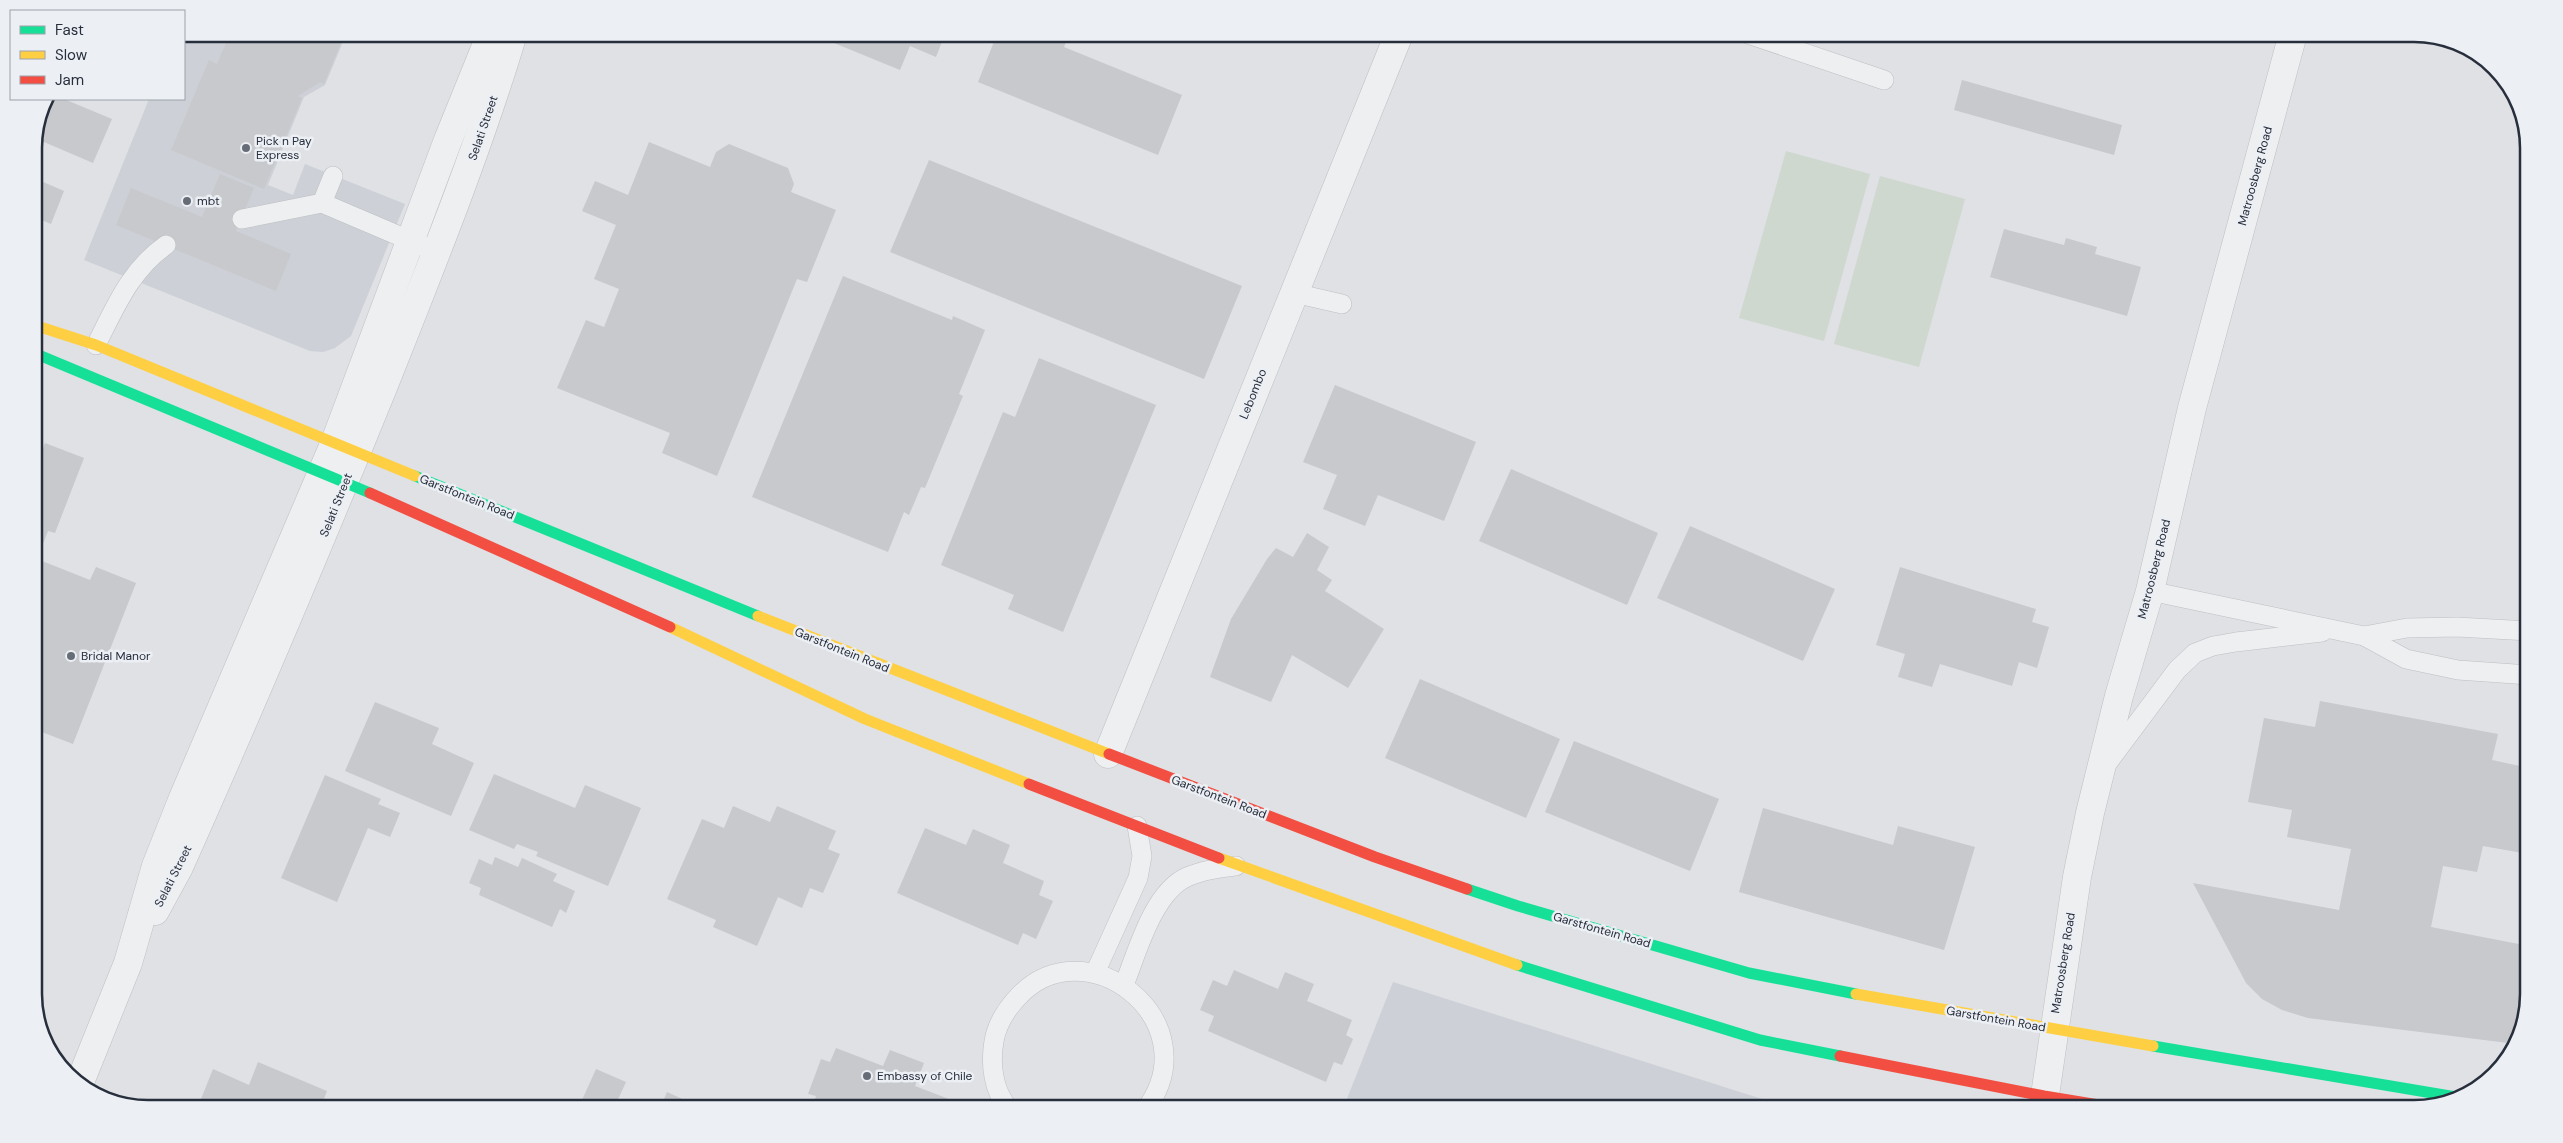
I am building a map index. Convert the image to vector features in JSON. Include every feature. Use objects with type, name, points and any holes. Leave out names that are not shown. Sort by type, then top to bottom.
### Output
[{"type":"main road","name":"Garstfontein Road","points":[[43,327],[96,345],[832,646],[1108,754],[1375,857],[1537,911],[1749,973],[1905,1004],[2446,1095]]},
{"type":"main road","points":[[43,358],[187,415],[334,477],[681,632],[865,719],[1237,865],[1496,958],[1760,1040],[2030,1100]]},
{"type":"street","name":"Selati Street","points":[[346,448],[412,242],[448,140],[488,42]]},
{"type":"street","name":"Selati Street","points":[[82,1077],[128,963],[178,867],[319,546],[334,477],[437,252],[489,111],[511,42]]},
{"type":"street","name":"Lebombo","points":[[1108,754],[1396,42]]},
{"type":"street","name":"Matroosberg Road","points":[[2044,1100],[2076,877],[2100,772],[2119,696],[2150,592],[2192,408],[2292,42]]},
{"type":"lane","points":[[1772,42],[1884,80]]},
{"type":"lane","points":[[322,203],[333,176]]},
{"type":"lane","points":[[242,219],[322,203],[437,252]]},
{"type":"lane","points":[[96,345],[128,283],[144,262],[166,245]]},
{"type":"lane","points":[[1294,293],[1342,304]]},
{"type":"lane","points":[[43,363],[71,370]]},
{"type":"lane","points":[[2150,592],[2364,636],[2406,659],[2458,670],[2520,674]]},
{"type":"lane","points":[[2364,636],[2407,628],[2437,627],[2520,631]]},
{"type":"lane","points":[[2100,772],[2177,670],[2195,653],[2228,643],[2336,630]]},
{"type":"lane","points":[[1095,973],[1138,878],[1142,856],[1136,826]]},
{"type":"lane","points":[[1124,985],[1162,898],[1186,878],[1205,871],[1237,865]]},
{"type":"lane","points":[[1004,1100],[995,1084],[991,1058],[995,1033],[1006,1010],[1023,991],[1045,978],[1070,972],[1095,973],[1124,985],[1143,1002],[1157,1023],[1164,1048],[1163,1073],[1153,1100]]},
{"type":"shaded area","points":[[185,42],[343,42],[325,85],[304,97],[268,185],[293,195],[305,164],[405,204],[351,336],[335,348],[323,352],[310,351],[84,260],[149,100],[185,100]]},
{"type":"shaded area","points":[[1786,151],[1870,174],[1824,341],[1739,318]]},
{"type":"shaded area","points":[[1880,176],[1965,199],[1919,367],[1834,344]]},
{"type":"shaded area","points":[[1393,982],[1765,1100],[1347,1100]]},
{"type":"building","points":[[227,42],[341,42],[324,84],[320,82],[298,96],[302,98],[264,189],[171,150],[209,60],[217,64]]},
{"type":"building","points":[[942,42],[936,57],[910,46],[900,70],[834,43]]},
{"type":"building","points":[[994,42],[1066,42],[1064,47],[1182,95],[1158,155],[978,82]]},
{"type":"building","points":[[1962,80],[2122,125],[2114,155],[1954,110]]},
{"type":"building","points":[[54,100],[66,100],[112,119],[93,163],[43,142],[46,121]]},
{"type":"building","points":[[649,142],[710,167],[716,152],[729,144],[788,168],[794,184],[791,192],[836,210],[807,282],[797,279],[717,476],[662,453],[670,433],[557,388],[586,320],[604,327],[619,289],[594,279],[616,225],[582,211],[595,181],[628,195]]},
{"type":"building","points":[[929,160],[1242,286],[1204,379],[890,252]]},
{"type":"building","points":[[220,174],[254,188],[236,231],[291,254],[276,291],[116,225],[131,188],[202,217]]},
{"type":"building","points":[[43,182],[64,191],[51,224],[43,221]]},
{"type":"building","points":[[2004,229],[2064,245],[2066,238],[2097,247],[2095,254],[2141,267],[2127,316],[1990,277]]},
{"type":"building","points":[[843,276],[952,320],[953,316],[985,330],[959,394],[963,396],[925,488],[921,487],[909,515],[904,512],[888,552],[752,497]]},
{"type":"building","points":[[1039,358],[1156,405],[1063,632],[1008,609],[1014,595],[941,565],[1003,412],[1015,417]]},
{"type":"building","points":[[1335,385],[1476,442],[1444,521],[1378,495],[1365,526],[1323,509],[1337,475],[1303,462]]},
{"type":"building","name":"Bridal Manor","points":[[45,443],[84,458],[55,533],[48,531],[43,544],[43,448]]},
{"type":"building","points":[[1511,469],[1658,533],[1627,605],[1479,541]]},
{"type":"building","points":[[1690,526],[1835,589],[1803,661],[1657,598]]},
{"type":"building","points":[[1307,533],[1329,547],[1317,570],[1332,580],[1325,591],[1384,629],[1348,688],[1292,655],[1271,702],[1210,677],[1231,619],[1267,559],[1276,548],[1293,557]]},
{"type":"building","name":"Bridal Manor","points":[[43,561],[90,580],[96,567],[136,583],[73,744],[43,732]]},
{"type":"building","points":[[1900,567],[2036,609],[2032,622],[2049,627],[2037,668],[2019,662],[2012,686],[1940,664],[1932,687],[1898,677],[1905,654],[1876,645]]},
{"type":"building","points":[[1420,679],[1560,739],[1526,818],[1385,758]]},
{"type":"building","points":[[2320,701],[2498,734],[2492,760],[2520,766],[2520,853],[2483,846],[2477,872],[2443,866],[2431,927],[2520,944],[2520,1002],[2517,1022],[2508,1043],[2308,1018],[2282,1010],[2262,999],[2246,983],[2193,883],[2339,910],[2351,849],[2287,837],[2292,810],[2248,802],[2264,718],[2315,727]]},
{"type":"building","points":[[375,702],[439,728],[432,744],[474,763],[451,816],[345,771]]},
{"type":"building","points":[[1574,741],[1719,799],[1690,871],[1545,812]]},
{"type":"building","points":[[494,774],[575,808],[585,785],[641,808],[608,886],[536,856],[538,852],[517,844],[514,849],[469,830]]},
{"type":"building","points":[[325,775],[381,799],[378,804],[400,813],[390,837],[368,828],[337,902],[281,878]]},
{"type":"building","points":[[733,806],[770,822],[777,806],[836,831],[828,849],[840,854],[823,893],[810,888],[802,908],[778,897],[757,946],[713,927],[716,920],[667,899],[702,819],[724,828]]},
{"type":"building","points":[[1763,808],[1893,845],[1898,826],[1975,847],[1944,950],[1739,892]]},
{"type":"building","points":[[925,828],[966,845],[973,829],[1010,845],[1003,863],[1044,881],[1039,895],[1053,901],[1036,939],[1023,933],[1018,945],[897,893]]},
{"type":"building","points":[[495,857],[518,867],[522,858],[557,874],[553,881],[575,891],[566,913],[560,909],[552,927],[479,895],[481,888],[469,883],[479,859],[492,865]]},
{"type":"building","points":[[1234,970],[1278,989],[1285,972],[1314,984],[1307,1001],[1352,1020],[1346,1035],[1353,1039],[1342,1065],[1334,1062],[1326,1082],[1208,1031],[1214,1016],[1200,1010],[1213,980],[1227,986]]},
{"type":"building","name":"Embassy of Chile","points":[[836,1048],[883,1066],[890,1050],[924,1063],[915,1086],[951,1100],[815,1100],[816,1096],[808,1094],[821,1059],[830,1062]]},
{"type":"building","points":[[258,1062],[327,1091],[324,1100],[201,1100],[213,1069],[249,1085]]},
{"type":"building","points":[[596,1069],[626,1082],[618,1100],[582,1100]]},
{"type":"building","points":[[667,1092],[684,1100],[664,1100]]},
{"type":"traffic: fast","points":[[43,357],[370,493]]},
{"type":"traffic: fast","points":[[415,476],[758,616]]},
{"type":"traffic: fast","points":[[1467,889],[1518,906],[1749,973],[1856,994]]},
{"type":"traffic: fast","points":[[1517,965],[1760,1040],[1840,1056]]},
{"type":"traffic: fast","points":[[2153,1046],[2446,1095]]},
{"type":"traffic: slow","points":[[43,328],[96,345],[415,476]]},
{"type":"traffic: slow","points":[[758,616],[1109,754]]},
{"type":"traffic: slow","points":[[670,627],[865,719],[1029,784]]},
{"type":"traffic: slow","points":[[1219,858],[1517,965]]},
{"type":"traffic: slow","points":[[1856,994],[2153,1046]]},
{"type":"traffic: jam","points":[[370,493],[670,627]]},
{"type":"traffic: jam","points":[[1109,754],[1375,857],[1467,889]]},
{"type":"traffic: jam","points":[[1029,784],[1219,858]]},
{"type":"traffic: jam","points":[[1840,1056],[2068,1100]]},
{"type":"place","name":"Pick n Pay Express","points":[[246,148]]},
{"type":"place","name":"mbt","points":[[187,201]]},
{"type":"place","name":"Bridal Manor","points":[[71,656]]},
{"type":"place","name":"Embassy of Chile","points":[[867,1076]]}]
